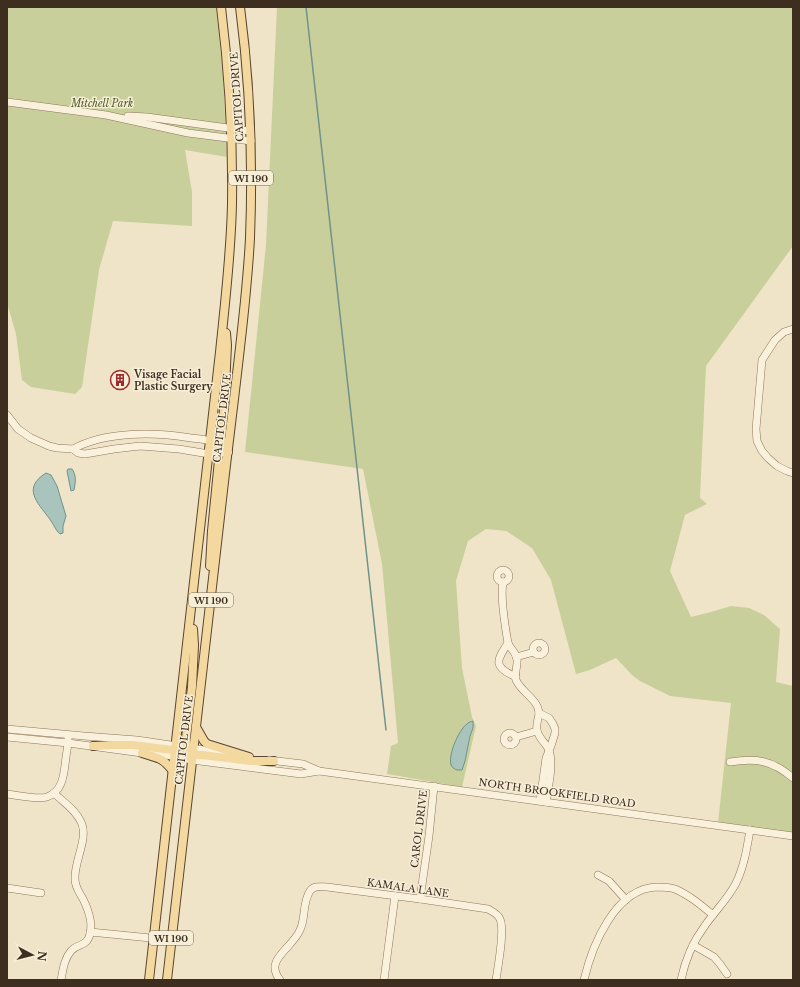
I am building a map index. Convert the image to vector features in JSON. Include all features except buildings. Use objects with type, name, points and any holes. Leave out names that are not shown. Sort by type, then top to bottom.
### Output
[{"type":"main road","name":"CAPITOL DRIVE","points":[[210,440],[228,273],[232,205],[229,87],[221,7]]},
{"type":"main road","name":"CAPITOL DRIVE","points":[[171,940],[184,830],[190,753],[196,726],[240,349],[248,258],[250,221],[250,131],[248,85],[240,7]]},
{"type":"main road","points":[[224,311],[227,345],[221,438],[228,452]]},
{"type":"main road","points":[[210,440],[217,448],[219,453],[210,549],[210,612]]},
{"type":"main road","name":"WI 190","points":[[209,454],[210,440]]},
{"type":"main road","name":"CAPITOL DRIVE","points":[[150,980],[209,454]]},
{"type":"main road","points":[[190,753],[186,738],[192,687],[194,645],[192,606]]},
{"type":"main road","points":[[196,726],[207,744],[249,757]]},
{"type":"main road","points":[[93,746],[133,745],[251,761],[274,760]]},
{"type":"main road","points":[[142,753],[165,761],[173,771]]},
{"type":"main road","name":"WI 190","points":[[167,980],[171,940]]},
{"type":"street","points":[[7,102],[106,115],[147,117],[250,131]]},
{"type":"street","points":[[106,115],[188,133],[250,141]]},
{"type":"street","points":[[793,329],[784,332],[775,340],[762,360],[756,429],[757,441],[762,451],[768,458],[777,466],[793,472]]},
{"type":"street","points":[[7,415],[10,424],[25,434],[40,443],[57,448],[73,449],[80,445],[120,435],[141,435],[180,436],[210,440],[228,452]]},
{"type":"street","points":[[140,446],[141,435]]},
{"type":"street","points":[[73,449],[78,453],[85,454],[114,448],[140,446],[179,449],[209,454],[228,452]]},
{"type":"street","points":[[503,582],[504,617],[508,643],[516,657],[516,677],[518,684],[536,704],[539,713],[537,732],[542,742],[549,749]]},
{"type":"street","points":[[508,643],[500,655],[499,665],[502,669],[516,677]]},
{"type":"street","points":[[516,657],[534,652]]},
{"type":"street","points":[[539,713],[549,718],[555,729],[546,758],[543,802]]},
{"type":"street","points":[[7,728],[137,740],[175,750]]},
{"type":"street","points":[[516,737],[537,732]]},
{"type":"street","points":[[7,794],[40,798],[54,793],[60,786],[63,779],[68,734]]},
{"type":"street","points":[[7,737],[142,753],[175,750]]},
{"type":"street","name":"NORTH BROOKFIELD ROAD","points":[[190,753],[274,760],[302,764],[319,771],[793,836]]},
{"type":"street","name":"NORTH BROOKFIELD ROAD","points":[[190,753],[301,774],[319,771]]},
{"type":"street","points":[[730,762],[751,760],[763,761],[782,769],[793,778]]},
{"type":"street","name":"CAROL DRIVE","points":[[420,899],[434,786]]},
{"type":"street","points":[[54,793],[75,813],[83,827],[75,878],[76,885],[88,909],[91,919],[88,941],[72,950],[66,957],[61,980]]},
{"type":"street","points":[[681,980],[693,945],[703,928],[727,897],[741,873],[750,830]]},
{"type":"street","points":[[598,875],[609,882],[626,900]]},
{"type":"street","name":"KAMALA LANE","points":[[280,980],[276,974],[275,963],[298,935],[301,928],[306,900],[310,890],[316,886],[488,909],[496,914],[500,919],[502,927],[496,980]]},
{"type":"street","points":[[584,980],[597,940],[610,918],[626,900],[636,893],[644,889],[654,887],[674,889],[685,894],[713,915]]},
{"type":"street","points":[[7,888],[41,893]]},
{"type":"street","points":[[384,980],[395,896]]},
{"type":"street","points":[[90,932],[125,937],[171,940]]},
{"type":"street","points":[[693,945],[714,957],[727,974]]},
{"type":"green space","name":"Mitchell Park","points":[[7,7],[216,7],[223,73],[227,157],[185,150],[192,192],[192,226],[113,221],[99,270],[82,387],[75,394],[31,387],[22,380],[16,334],[7,303]]},
{"type":"green space","points":[[277,7],[793,7],[793,246],[706,366],[700,498],[707,504],[685,515],[670,571],[691,617],[731,606],[749,608],[764,615],[780,629],[776,682],[793,686],[793,833],[718,823],[731,703],[670,696],[640,681],[632,675],[616,658],[590,670],[576,674],[551,580],[532,548],[506,531],[486,529],[468,541],[456,581],[462,668],[472,717],[476,726],[462,787],[387,774],[391,746],[398,743],[382,564],[363,469],[245,452],[266,245]]},
{"type":"water","points":[[68,469],[72,469],[75,478],[74,490],[71,491],[67,471]]},
{"type":"water","points":[[46,473],[51,475],[57,486],[66,516],[63,526],[63,533],[60,534],[36,501],[34,495],[33,490],[35,484]]},
{"type":"water","points":[[473,721],[473,728],[462,770],[456,770],[452,767],[451,763],[454,744],[464,727]]},
{"type":"waterway","points":[[306,7],[386,730]]},
{"type":"place","name":"Visage Facial Plastic Surgery","points":[[120,380]]}]
